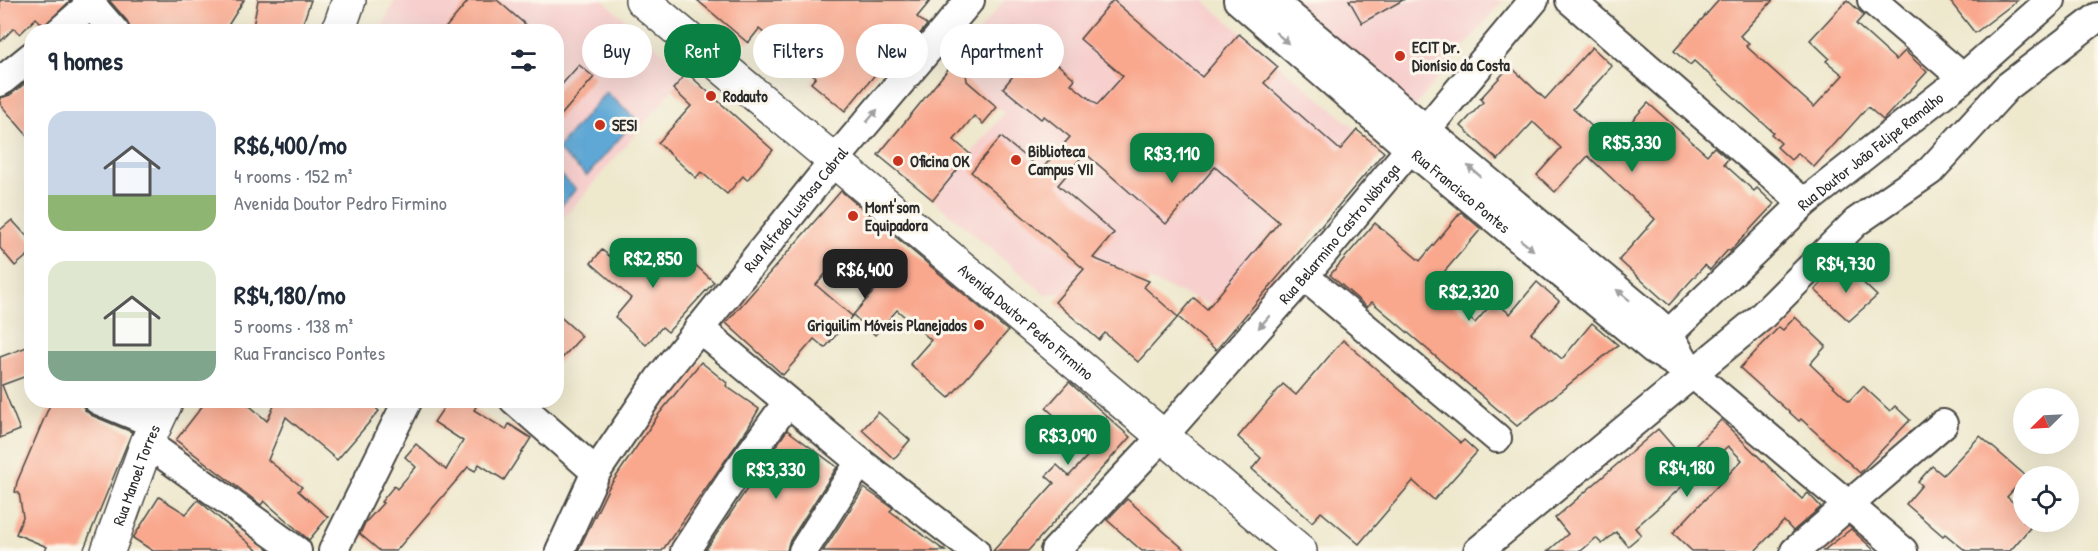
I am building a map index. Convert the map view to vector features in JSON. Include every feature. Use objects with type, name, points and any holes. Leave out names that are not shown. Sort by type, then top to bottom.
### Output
[{"type":"main road","points":[[341,24],[349,0]]},
{"type":"main road","name":"Avenida Doutor Pedro Firmino","points":[[642,0],[1300,551]]},
{"type":"main road","name":"Rua Manoel Torres","points":[[108,551],[157,422]]},
{"type":"street","name":"Rua Alfredo Lustosa Cabral","points":[[560,551],[596,472],[625,425],[699,328],[834,161],[970,0]]},
{"type":"street","name":"Rua Francisco Pontes","points":[[1238,0],[1417,139],[1660,341],[1693,374],[1903,551]]},
{"type":"street","name":"Rua Francisco Pontes","points":[[1271,0],[1417,139]]},
{"type":"street","name":"Rua Belarmino Castro Nóbrega","points":[[1055,551],[1162,436],[1304,276],[1534,0]]},
{"type":"street","points":[[1570,0],[1804,203]]},
{"type":"street","points":[[1872,0],[1963,78]]},
{"type":"street","name":"Rua Doutor João Felipe Ramalho","points":[[1660,341],[1804,203],[1963,78],[2050,0]]},
{"type":"street","points":[[67,24],[89,2],[108,24]]},
{"type":"street","points":[[1478,551],[1760,318],[1856,222],[1930,171],[2007,87],[2098,17]]},
{"type":"street","points":[[0,82],[24,62]]},
{"type":"street","points":[[1304,276],[1497,438]]},
{"type":"street","points":[[699,328],[860,462],[975,551]]},
{"type":"street","points":[[685,551],[739,469],[787,403]]},
{"type":"street","points":[[119,408],[157,422],[297,551]]},
{"type":"street","points":[[333,551],[404,408]]},
{"type":"street","points":[[523,408],[596,472]]},
{"type":"street","points":[[1795,551],[1943,424]]},
{"type":"street","points":[[803,551],[860,462]]},
{"type":"shaded area","name":"SESI","points":[[395,0],[603,0],[631,24],[582,24],[582,78],[652,78],[652,43],[664,53],[664,78],[683,78],[564,218],[564,24],[384,24]]},
{"type":"shaded area","points":[[1005,0],[1203,0],[1357,130],[1211,305],[1093,258],[1062,294],[1045,294],[933,200],[1004,113],[967,81],[966,78],[1064,78],[1064,24],[985,24]]},
{"type":"shaded area","name":"ECIT Dr. Dionísio da Costa","points":[[1278,0],[1503,0],[1410,112]]},
{"type":"water","points":[[606,92],[636,119],[587,176],[564,155],[564,141]]},
{"type":"water","points":[[564,178],[576,189],[564,203]]},
{"type":"building","points":[[0,0],[71,0],[46,24],[42,24],[36,18],[30,24],[24,24],[24,30],[20,34],[14,28],[0,42]]},
{"type":"building","points":[[109,0],[244,0],[229,24],[128,24]]},
{"type":"building","points":[[258,0],[311,0],[303,24],[254,24]]},
{"type":"building","points":[[469,0],[497,0],[525,24],[449,24]]},
{"type":"building","points":[[697,0],[931,0],[917,17],[926,24],[856,24],[856,78],[872,78],[845,111],[811,83],[815,78],[844,78],[844,24],[753,24],[753,37],[748,43],[741,37],[741,24],[725,24]]},
{"type":"building","points":[[1113,0],[1202,77],[1239,34],[1278,67],[1264,83],[1340,150],[1357,130],[1384,152],[1216,350],[1178,317],[1138,362],[1105,333],[1099,340],[1055,302],[1084,269],[971,172],[1001,137],[1041,170],[1070,137],[1044,116],[1041,119],[1003,88],[1011,78],[1064,78],[1064,70],[1075,79],[1071,84],[1097,105],[1123,76],[1080,39]],"holes":[[[1085,153],[1166,224],[1215,167],[1279,222],[1207,309],[1194,298],[1178,317],[1144,287],[1149,281],[1093,258],[1114,233],[1058,185]]]},
{"type":"building","points":[[1349,0],[1403,0],[1362,23]]},
{"type":"building","points":[[1719,0],[1773,0],[1740,36],[1749,43],[1746,46],[1814,107],[1843,75],[1826,61],[1829,58],[1810,40],[1847,0],[1864,15],[1856,24],[1896,60],[1905,51],[1927,72],[1883,120],[1868,107],[1814,167],[1798,153],[1791,160],[1777,147],[1781,143],[1771,134],[1773,132],[1694,61],[1690,65],[1674,51]]},
{"type":"building","points":[[1949,0],[2018,0],[1975,33]]},
{"type":"building","points":[[1592,47],[1612,66],[1573,109],[1611,144],[1648,103],[1707,155],[1714,147],[1728,159],[1724,164],[1754,191],[1757,188],[1774,204],[1710,270],[1705,265],[1669,305],[1619,260],[1655,219],[1588,156],[1555,192],[1537,175],[1561,148],[1533,122],[1498,160],[1461,126],[1483,102],[1480,99],[1510,66],[1545,99]]},
{"type":"building","points":[[579,65],[582,67],[582,78],[593,78],[564,112],[564,82]]},
{"type":"building","points":[[683,78],[693,78],[773,150],[747,180],[743,176],[727,194],[701,172],[696,178],[658,143],[691,106],[673,89]]},
{"type":"building","points":[[941,78],[967,78],[967,81],[997,107],[983,124],[974,116],[954,140],[970,154],[933,200],[878,155]]},
{"type":"building","points":[[24,84],[24,132],[0,104],[0,98],[10,95]]},
{"type":"building","points":[[841,191],[1008,331],[949,398],[910,364],[931,340],[897,310],[875,335],[853,315],[882,282],[855,258],[847,267],[838,259],[816,285],[852,316],[825,348],[814,339],[783,375],[726,323]]},
{"type":"building","points":[[1461,212],[1481,229],[1432,286],[1475,323],[1494,301],[1510,314],[1537,282],[1559,301],[1531,333],[1562,359],[1592,323],[1618,345],[1517,426],[1372,302],[1367,307],[1330,275],[1375,223],[1420,261]]},
{"type":"building","points":[[12,220],[24,233],[24,259],[15,266],[0,248],[0,230]]},
{"type":"building","points":[[629,241],[660,269],[678,249],[714,282],[668,332],[662,327],[646,345],[615,317],[631,298],[591,263],[602,250],[613,259]]},
{"type":"building","points":[[1848,268],[1877,296],[1849,321],[1815,290],[1829,275],[1836,281]]},
{"type":"building","points":[[1795,317],[1826,346],[1810,364],[1849,401],[1863,386],[1890,411],[1895,406],[1910,420],[1860,473],[1740,368],[1779,327],[1783,330]]},
{"type":"building","points":[[564,320],[582,336],[564,356]]},
{"type":"building","points":[[1343,340],[1461,443],[1464,440],[1477,452],[1434,500],[1413,481],[1359,544],[1321,512],[1312,522],[1252,469],[1261,458],[1238,437],[1283,384],[1296,395]]},
{"type":"building","points":[[24,348],[24,377],[2,385],[20,430],[0,438],[0,357]]},
{"type":"building","points":[[701,362],[727,383],[726,386],[759,409],[748,428],[662,551],[578,551],[609,487],[659,414]]},
{"type":"building","points":[[1069,382],[1130,437],[1028,551],[993,551],[1054,483],[1046,476],[1057,465],[1069,476],[1093,450],[1046,408]]},
{"type":"building","points":[[49,408],[84,408],[91,415],[132,432],[83,551],[45,551],[47,547],[16,534],[23,517],[19,493],[15,492],[17,482]]},
{"type":"building","points":[[201,408],[252,408],[267,421],[273,408],[376,408],[379,411],[337,460],[286,417],[268,460],[302,487],[298,491],[328,517],[309,540],[264,501],[261,505],[176,440]]},
{"type":"building","points":[[444,408],[475,408],[474,410],[506,430],[509,424],[531,438],[504,480],[479,464],[475,471],[468,467],[396,551],[380,551],[360,534],[365,523],[383,503],[381,502],[394,486],[397,489],[416,467],[405,457],[416,444],[446,470],[463,441],[434,422]]},
{"type":"building","points":[[878,412],[910,440],[894,459],[862,430]]},
{"type":"building","points":[[1721,420],[1802,499],[1808,493],[1821,507],[1793,531],[1784,521],[1755,551],[1692,551],[1673,533],[1742,460],[1728,446],[1635,528],[1641,535],[1628,546],[1616,532],[1602,544],[1596,538],[1581,551],[1548,551],[1568,534],[1555,518],[1658,429],[1683,458]]},
{"type":"building","points":[[787,430],[837,467],[789,542],[787,551],[705,551]]},
{"type":"building","points":[[1980,436],[2014,466],[2013,490],[2007,497],[2013,502],[2013,532],[2026,532],[2010,551],[1966,551],[1945,534],[1943,536],[1906,504],[1922,485],[1918,482],[1932,466],[1943,475]]},
{"type":"building","points":[[864,488],[893,508],[890,511],[945,551],[823,551]]},
{"type":"building","points":[[159,497],[186,514],[198,500],[258,551],[153,551],[133,538]]},
{"type":"building","points":[[1127,499],[1186,551],[1142,551],[1107,520]]},
{"type":"building","points":[[1851,529],[1875,551],[1823,551]]},
{"type":"place","name":"ECIT Dr. Dionísio da Costa","points":[[1400,56]]},
{"type":"place","name":"Rodauto","points":[[711,96]]},
{"type":"place","name":"SESI","points":[[600,125]]},
{"type":"place","name":"Biblioteca Campus VII","points":[[1016,160]]},
{"type":"place","name":"Oficina OK","points":[[898,161]]},
{"type":"place","name":"Mont'som Equipadora","points":[[853,216]]},
{"type":"place","name":"Griguilim Móveis Planejados","points":[[979,325]]}]
